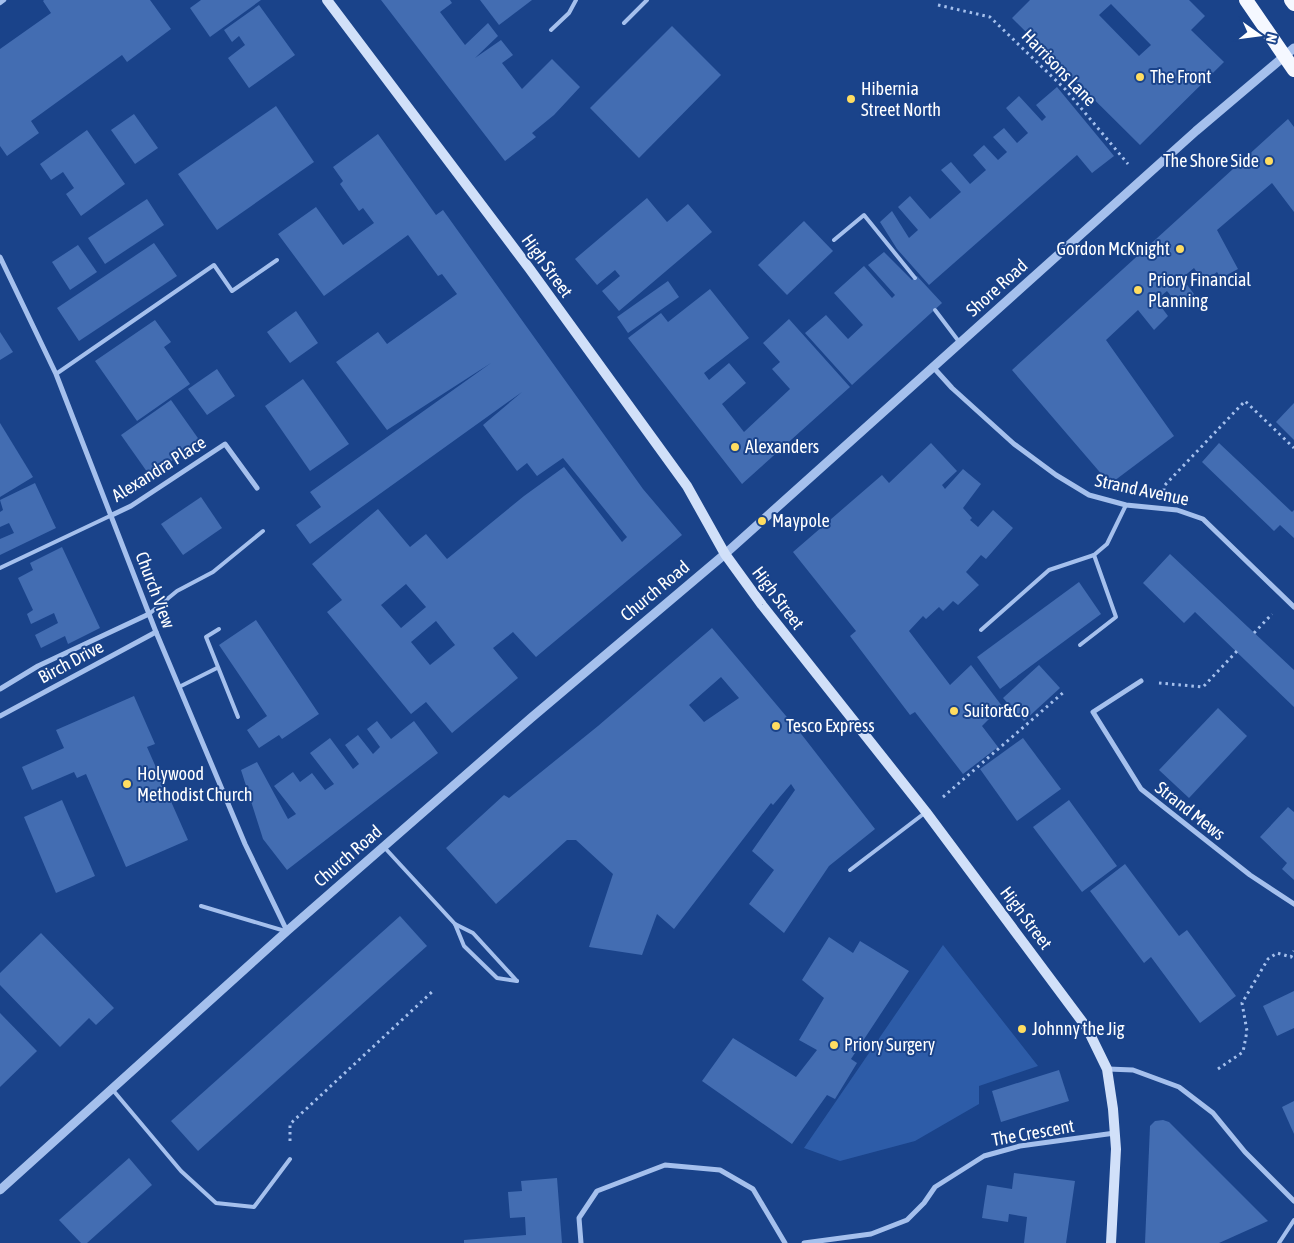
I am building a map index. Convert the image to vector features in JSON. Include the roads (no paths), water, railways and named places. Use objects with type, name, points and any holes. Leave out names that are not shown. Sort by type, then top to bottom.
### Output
[{"type":"highway","points":[[1246,0],[1289,52],[1294,70]]},
{"type":"highway","points":[[1291,0],[1294,4]]},
{"type":"main road","name":"High Street","points":[[327,0],[529,268],[687,486],[725,554],[926,812],[1087,1028],[1107,1069],[1116,1133],[1111,1243]]},
{"type":"street","points":[[0,3],[4,0]]},
{"type":"street","name":"Shore Road","points":[[725,554],[1142,180],[1289,52]]},
{"type":"street","name":"Church View","points":[[0,256],[56,374],[156,632],[245,844],[287,931]]},
{"type":"street","name":"Strand Avenue","points":[[933,367],[952,388],[1014,444],[1056,475],[1089,495],[1126,505],[1177,510],[1203,519],[1294,607]]},
{"type":"street","name":"Alexandra Place","points":[[112,515],[131,506],[225,444],[257,488]]},
{"type":"street","name":"Church Road","points":[[0,1190],[287,931],[531,718],[725,554]]},
{"type":"street","points":[[0,689],[38,666],[149,614]]},
{"type":"street","name":"Birch Drive","points":[[0,716],[156,632]]},
{"type":"street","name":"Strand Mews","points":[[1141,681],[1094,712],[1140,790],[1250,875],[1294,904]]},
{"type":"street","points":[[1107,1069],[1133,1070],[1179,1087],[1213,1113],[1245,1152],[1294,1201]]},
{"type":"street","name":"The Crescent","points":[[804,1243],[871,1234],[906,1220],[924,1203],[935,1187],[984,1156],[1020,1146],[1116,1133]]},
{"type":"street","points":[[581,1243],[579,1218],[597,1191],[665,1165],[720,1170],[753,1189],[785,1243]]},
{"type":"lane","points":[[551,30],[569,13],[576,0]]},
{"type":"lane","points":[[624,23],[647,0]]},
{"type":"lane","points":[[834,240],[864,215],[915,278]]},
{"type":"lane","points":[[56,374],[214,264],[232,291],[277,260]]},
{"type":"lane","points":[[935,310],[960,343]]},
{"type":"lane","points":[[981,630],[1049,570],[1094,555],[1107,544],[1126,505]]},
{"type":"lane","points":[[0,568],[112,515]]},
{"type":"lane","points":[[149,614],[176,591],[213,572],[263,532]]},
{"type":"lane","points":[[1080,645],[1116,617],[1094,555]]},
{"type":"lane","points":[[219,629],[206,637],[238,717]]},
{"type":"lane","points":[[179,687],[217,668]]},
{"type":"lane","points":[[850,870],[926,812]]},
{"type":"lane","points":[[384,847],[455,924],[464,946],[497,978],[517,981],[473,933],[455,924]]},
{"type":"lane","points":[[201,906],[287,931]]},
{"type":"lane","points":[[112,1089],[180,1172],[216,1203],[254,1207],[290,1159]]},
{"type":"lane","points":[[1279,1243],[1294,1220]]},
{"type":"place","name":"The Front","points":[[1140,77]]},
{"type":"place","name":"Hibernia Street North","points":[[851,99]]},
{"type":"place","name":"The Shore Side","points":[[1269,161]]},
{"type":"place","name":"Gordon McKnight","points":[[1180,249]]},
{"type":"place","name":"Priory Financial Planning","points":[[1138,290]]},
{"type":"place","name":"Alexanders","points":[[735,447]]},
{"type":"place","name":"Maypole","points":[[762,521]]},
{"type":"place","name":"Suitor&Co","points":[[954,711]]},
{"type":"place","name":"Tesco Express","points":[[776,726]]},
{"type":"place","name":"Holywood Methodist Church","points":[[127,784]]},
{"type":"place","name":"Johnny the Jig","points":[[1022,1029]]},
{"type":"place","name":"Priory Surgery","points":[[834,1045]]}]
